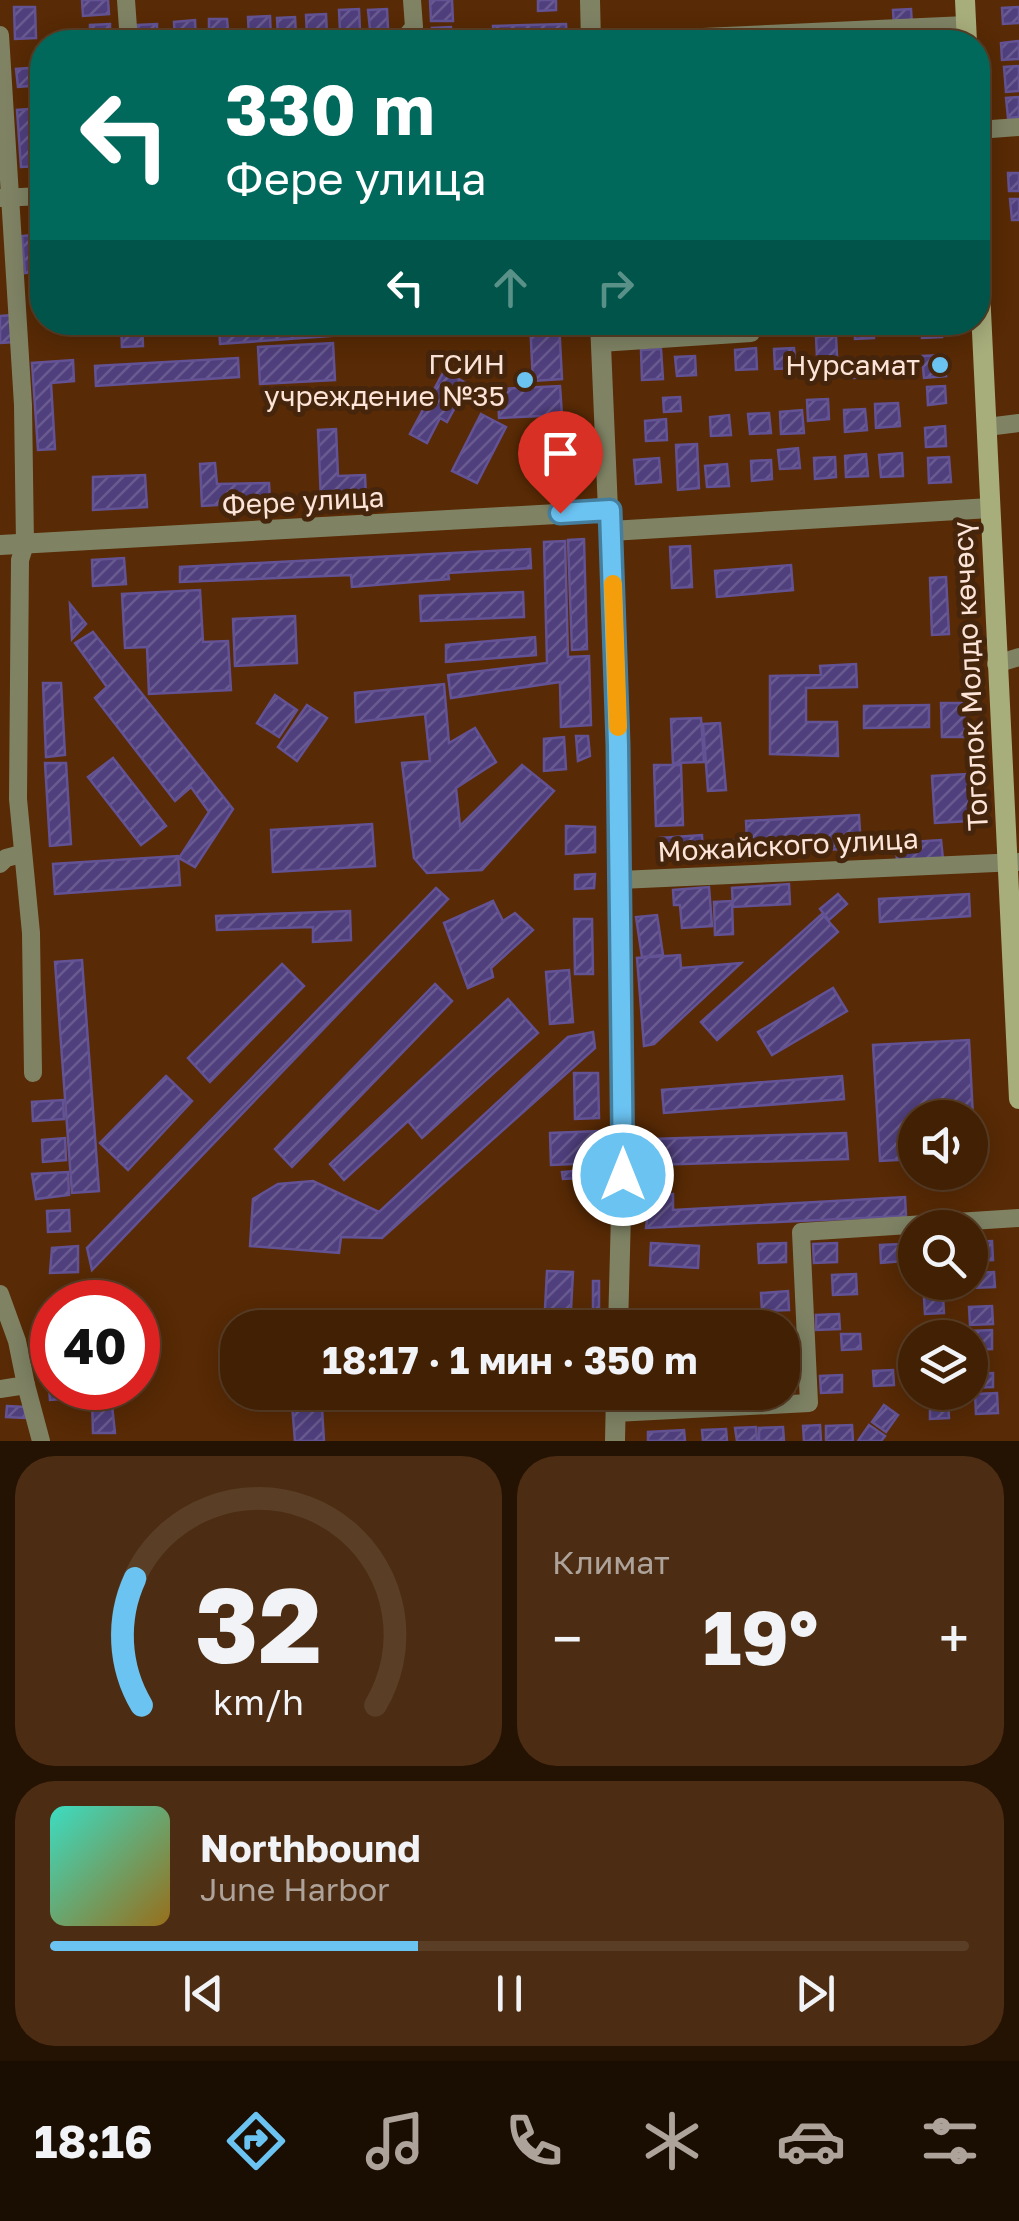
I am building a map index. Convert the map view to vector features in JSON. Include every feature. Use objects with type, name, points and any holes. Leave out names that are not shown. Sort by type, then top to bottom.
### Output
[{"type":"main road","points":[[965,0],[967,30]]},
{"type":"main road","name":"Тоголок Молдо көчөсү","points":[[982,335],[996,664],[1012,811],[1019,1099]]},
{"type":"street","points":[[126,0],[128,30]]},
{"type":"street","points":[[412,0],[412,30]]},
{"type":"street","points":[[590,0],[591,30]]},
{"type":"street","points":[[0,35],[5,198],[23,405],[26,544],[20,560],[17,669],[22,854],[31,933],[33,1074]]},
{"type":"street","points":[[990,129],[1019,128]]},
{"type":"street","points":[[5,198],[30,197]]},
{"type":"street","points":[[600,335],[610,521],[620,880],[623,1156],[619,1310]]},
{"type":"street","points":[[987,426],[1019,423]]},
{"type":"street","name":"Фере улица","points":[[0,545],[990,508]]},
{"type":"street","points":[[996,664],[1019,658]]},
{"type":"street","points":[[0,864],[22,854]]},
{"type":"street","name":"Можайского улица","points":[[620,880],[1013,862]]},
{"type":"street","points":[[800,1403],[809,1403],[801,1232],[1019,1218]]},
{"type":"street","points":[[0,1294],[17,1342],[41,1441]]},
{"type":"street","points":[[0,1389],[26,1384]]},
{"type":"street","points":[[614,1441],[616,1410]]},
{"type":"building","points":[[82,0],[108,0],[109,14],[83,16]]},
{"type":"building","points":[[430,0],[452,0],[453,21],[431,21]]},
{"type":"building","points":[[538,0],[556,0],[556,10],[538,11]]},
{"type":"building","points":[[14,7],[35,7],[36,30],[30,30],[30,38],[15,39]]},
{"type":"building","points":[[1019,7],[1019,23],[1003,24],[1002,8]]},
{"type":"building","points":[[359,9],[360,30],[340,30],[339,10]]},
{"type":"building","points":[[387,9],[388,29],[370,29],[368,10]]},
{"type":"building","points":[[911,9],[912,25],[894,26],[893,10]]},
{"type":"building","points":[[326,14],[327,30],[307,30],[306,15]]},
{"type":"building","points":[[270,16],[271,30],[249,30],[248,17]]},
{"type":"building","points":[[295,17],[296,30],[278,30],[277,18]]},
{"type":"building","points":[[209,19],[227,19],[228,30],[209,30]]},
{"type":"building","points":[[195,20],[195,30],[174,30],[174,22]]},
{"type":"building","points":[[110,24],[110,30],[90,30],[90,25]]},
{"type":"building","points":[[157,24],[157,30],[137,30],[137,25]]},
{"type":"building","points":[[566,24],[566,30],[493,30],[493,26]]},
{"type":"building","points":[[1019,41],[1019,59],[1002,60],[1001,43]]},
{"type":"building","points":[[1019,66],[1019,91],[1006,92],[1004,67]]},
{"type":"building","points":[[30,68],[30,86],[18,87],[16,69]]},
{"type":"building","points":[[1019,97],[1019,117],[1008,118],[1006,98]]},
{"type":"building","points":[[30,109],[30,167],[21,167],[17,110]]},
{"type":"building","points":[[1008,173],[1019,173],[1019,191],[1009,191]]},
{"type":"building","points":[[1010,199],[1019,199],[1019,220],[1012,220]]},
{"type":"building","points":[[30,235],[30,272],[25,273],[22,236]]},
{"type":"building","points":[[12,315],[14,342],[0,343],[0,316]]},
{"type":"building","points":[[122,335],[143,335],[143,346],[122,347]]},
{"type":"building","points":[[220,335],[343,335],[220,344]]},
{"type":"building","points":[[531,335],[560,335],[562,379],[533,381]]},
{"type":"building","points":[[855,335],[874,335],[874,338],[855,339]]},
{"type":"building","points":[[836,336],[837,356],[817,357],[816,337]]},
{"type":"building","points":[[333,343],[335,380],[260,384],[258,347]]},
{"type":"building","points":[[756,348],[757,369],[736,370],[735,350]]},
{"type":"building","points":[[794,348],[796,368],[775,369],[774,349]]},
{"type":"building","points":[[661,349],[663,379],[642,380],[641,350]]},
{"type":"building","points":[[944,355],[946,376],[924,378],[922,356]]},
{"type":"building","points":[[695,356],[696,375],[677,376],[675,357]]},
{"type":"building","points":[[238,358],[239,377],[96,386],[95,366]]},
{"type":"building","points":[[871,358],[872,377],[854,378],[853,359]]},
{"type":"building","points":[[73,360],[74,381],[51,383],[55,449],[38,450],[32,363]]},
{"type":"building","points":[[444,371],[468,384],[447,422],[440,418],[427,443],[410,434]]},
{"type":"building","points":[[560,386],[562,415],[499,418],[498,389]]},
{"type":"building","points":[[945,386],[946,403],[928,405],[927,387]]},
{"type":"building","points":[[680,397],[681,411],[664,412],[663,398]]},
{"type":"building","points":[[828,399],[829,419],[808,421],[807,400]]},
{"type":"building","points":[[898,403],[900,426],[876,428],[875,404]]},
{"type":"building","points":[[865,409],[867,430],[845,432],[844,410]]},
{"type":"building","points":[[802,410],[804,433],[781,434],[780,412]]},
{"type":"building","points":[[769,413],[771,433],[750,434],[748,414]]},
{"type":"building","points":[[481,414],[506,427],[477,483],[452,471]]},
{"type":"building","points":[[729,415],[731,435],[711,436],[710,417]]},
{"type":"building","points":[[666,419],[667,440],[646,441],[645,421]]},
{"type":"building","points":[[945,426],[946,446],[926,447],[925,428]]},
{"type":"building","points":[[336,429],[338,476],[365,475],[366,498],[321,500],[318,430]]},
{"type":"building","points":[[562,437],[565,483],[538,484],[535,438]]},
{"type":"building","points":[[697,444],[699,488],[678,490],[676,445]]},
{"type":"building","points":[[798,448],[800,468],[780,469],[778,450]]},
{"type":"building","points":[[902,453],[903,476],[881,477],[879,455]]},
{"type":"building","points":[[866,454],[868,476],[846,477],[845,456]]},
{"type":"building","points":[[835,457],[836,477],[815,479],[814,458]]},
{"type":"building","points":[[949,457],[951,482],[929,483],[928,458]]},
{"type":"building","points":[[659,458],[661,482],[636,484],[634,460]]},
{"type":"building","points":[[771,460],[772,479],[752,481],[751,461]]},
{"type":"building","points":[[215,463],[217,484],[269,483],[270,502],[202,506],[200,464]]},
{"type":"building","points":[[727,464],[729,486],[707,487],[705,466]]},
{"type":"building","points":[[145,475],[147,507],[93,510],[93,477]]},
{"type":"building","points":[[584,539],[587,649],[572,650],[568,540]]},
{"type":"building","points":[[565,541],[568,657],[589,656],[591,725],[561,727],[560,682],[451,698],[448,675],[547,663],[544,542]]},
{"type":"building","points":[[690,546],[692,587],[672,588],[670,547]]},
{"type":"building","points":[[530,549],[531,568],[448,573],[449,579],[352,587],[351,575],[180,582],[180,567]]},
{"type":"building","points":[[124,558],[126,584],[93,586],[92,560]]},
{"type":"building","points":[[791,565],[793,590],[717,597],[715,571]]},
{"type":"building","points":[[946,577],[949,634],[932,635],[930,578]]},
{"type":"building","points":[[200,590],[203,642],[228,641],[231,690],[149,694],[147,647],[125,648],[122,594]]},
{"type":"building","points":[[523,592],[524,617],[421,621],[420,596]]},
{"type":"building","points":[[70,604],[86,624],[72,639]]},
{"type":"building","points":[[295,616],[297,663],[235,666],[233,619]]},
{"type":"building","points":[[93,632],[233,809],[195,867],[179,858],[209,812],[191,787],[175,801],[95,698],[107,687],[75,643]]},
{"type":"building","points":[[535,637],[536,655],[446,662],[446,645]]},
{"type":"building","points":[[856,664],[857,687],[806,688],[806,722],[837,722],[838,756],[770,754],[770,676],[821,675],[820,666]]},
{"type":"building","points":[[43,683],[61,683],[65,755],[46,757]]},
{"type":"building","points":[[444,684],[449,743],[475,728],[496,762],[456,788],[460,826],[522,765],[554,791],[482,870],[427,873],[414,858],[402,763],[430,761],[425,714],[356,722],[355,693]]},
{"type":"building","points":[[275,695],[297,710],[279,737],[257,723]]},
{"type":"building","points":[[941,703],[964,703],[965,737],[942,737]]},
{"type":"building","points":[[307,705],[327,718],[297,761],[278,747]]},
{"type":"building","points":[[929,705],[929,727],[864,728],[864,706]]},
{"type":"building","points":[[701,718],[704,762],[673,763],[671,719]]},
{"type":"building","points":[[720,723],[726,790],[708,791],[703,724]]},
{"type":"building","points":[[576,736],[588,736],[590,756],[578,761]]},
{"type":"building","points":[[564,737],[566,769],[544,771],[544,739]]},
{"type":"building","points":[[113,758],[166,826],[141,845],[88,777]]},
{"type":"building","points":[[45,763],[66,763],[71,844],[50,846]]},
{"type":"building","points":[[654,765],[681,765],[683,825],[656,826]]},
{"type":"building","points":[[967,774],[970,821],[935,823],[932,776]]},
{"type":"building","points":[[859,815],[861,848],[728,855],[727,841],[747,840],[746,821]]},
{"type":"building","points":[[372,824],[375,866],[273,872],[271,830]]},
{"type":"building","points":[[566,826],[595,827],[595,852],[566,854]]},
{"type":"building","points":[[702,835],[703,856],[661,859],[660,838]]},
{"type":"building","points":[[941,840],[943,859],[897,862],[896,843]]},
{"type":"building","points":[[178,856],[180,885],[55,894],[53,864]]},
{"type":"building","points":[[595,874],[594,888],[575,889],[575,875]]},
{"type":"building","points":[[789,884],[790,904],[733,907],[732,888]]},
{"type":"building","points":[[709,887],[712,926],[682,928],[680,905],[674,905],[673,890]]},
{"type":"building","points":[[436,888],[448,899],[92,1270],[87,1248]]},
{"type":"building","points":[[838,894],[847,904],[829,920],[820,909]]},
{"type":"building","points":[[969,894],[970,916],[880,922],[879,899]]},
{"type":"building","points":[[493,901],[503,921],[515,913],[533,930],[491,968],[493,977],[468,988],[444,923]]},
{"type":"building","points":[[732,901],[733,934],[715,935],[714,902]]},
{"type":"building","points":[[350,911],[351,940],[313,942],[313,927],[217,930],[216,916]]},
{"type":"building","points":[[822,914],[838,932],[717,1040],[701,1022]]},
{"type":"building","points":[[657,915],[663,955],[642,957],[636,917]]},
{"type":"building","points":[[574,919],[592,919],[593,974],[575,974]]},
{"type":"building","points":[[680,955],[681,968],[741,963],[654,1044],[644,1046],[637,958]]},
{"type":"building","points":[[82,960],[99,1191],[72,1193],[55,962]]},
{"type":"building","points":[[282,964],[304,986],[210,1082],[188,1058]]},
{"type":"building","points":[[569,970],[573,1022],[550,1024],[546,972]]},
{"type":"building","points":[[435,984],[452,1001],[292,1167],[275,1149]]},
{"type":"building","points":[[833,988],[847,1011],[772,1055],[758,1032]]},
{"type":"building","points":[[508,999],[538,1033],[422,1138],[408,1121],[344,1180],[330,1164]]},
{"type":"building","points":[[593,1032],[595,1048],[382,1238],[341,1237],[339,1253],[250,1246],[253,1199],[278,1184],[313,1181],[379,1212],[568,1037]]},
{"type":"building","points":[[969,1040],[972,1100],[898,1100],[898,1160],[880,1161],[873,1045]]},
{"type":"building","points":[[574,1073],[598,1073],[599,1118],[575,1119]]},
{"type":"building","points":[[166,1076],[192,1101],[128,1170],[100,1143]]},
{"type":"building","points":[[842,1076],[844,1099],[664,1113],[662,1090]]},
{"type":"building","points":[[63,1100],[64,1119],[33,1121],[32,1102]]},
{"type":"building","points":[[599,1131],[600,1163],[551,1165],[550,1133]]},
{"type":"building","points":[[846,1133],[848,1159],[652,1165],[651,1139]]},
{"type":"building","points":[[65,1138],[66,1160],[43,1162],[42,1140]]},
{"type":"building","points":[[594,1169],[596,1177],[563,1179],[562,1172]]},
{"type":"building","points":[[68,1172],[69,1195],[36,1199],[32,1174]]},
{"type":"building","points":[[673,1194],[673,1210],[905,1197],[906,1210],[898,1210],[898,1216],[646,1228],[650,1195]]},
{"type":"building","points":[[69,1210],[70,1231],[48,1232],[47,1211]]},
{"type":"building","points":[[988,1241],[992,1241],[993,1260],[988,1260]]},
{"type":"building","points":[[651,1243],[699,1246],[698,1268],[650,1265]]},
{"type":"building","points":[[786,1243],[786,1262],[759,1263],[758,1244]]},
{"type":"building","points":[[837,1243],[837,1262],[814,1263],[813,1244]]},
{"type":"building","points":[[898,1244],[898,1261],[881,1263],[880,1245]]},
{"type":"building","points":[[78,1246],[78,1272],[50,1273],[52,1248]]},
{"type":"building","points":[[547,1271],[573,1272],[571,1310],[545,1310]]},
{"type":"building","points":[[988,1272],[994,1272],[995,1287],[988,1287]]},
{"type":"building","points":[[856,1274],[857,1294],[833,1295],[832,1275]]},
{"type":"building","points":[[593,1281],[599,1281],[599,1310],[593,1310]]},
{"type":"building","points":[[788,1291],[789,1310],[762,1310],[761,1293]]},
{"type":"building","points":[[924,1300],[943,1300],[944,1313],[925,1314]]},
{"type":"building","points":[[992,1306],[993,1324],[988,1324],[988,1320],[970,1320],[969,1307]]},
{"type":"building","points":[[839,1314],[840,1329],[816,1330],[816,1315]]},
{"type":"building","points":[[988,1330],[992,1330],[992,1349],[988,1349]]},
{"type":"building","points":[[841,1334],[860,1334],[861,1349],[842,1350]]},
{"type":"building","points":[[893,1370],[894,1385],[874,1386],[873,1371]]},
{"type":"building","points":[[988,1373],[993,1373],[993,1387],[988,1387]]},
{"type":"building","points":[[842,1375],[842,1392],[821,1393],[820,1376]]},
{"type":"building","points":[[988,1393],[997,1393],[998,1413],[976,1414],[976,1410],[988,1410]]},
{"type":"building","points":[[884,1405],[898,1415],[886,1432],[872,1422]]},
{"type":"building","points":[[7,1406],[25,1407],[25,1418],[6,1417]]},
{"type":"building","points":[[92,1410],[113,1410],[115,1433],[93,1433]]},
{"type":"building","points":[[292,1410],[322,1410],[324,1441],[295,1441]]},
{"type":"building","points":[[930,1410],[949,1410],[949,1418],[930,1419]]},
{"type":"building","points":[[820,1425],[821,1441],[804,1441],[803,1426]]},
{"type":"building","points":[[852,1425],[853,1441],[826,1441],[826,1426]]},
{"type":"building","points":[[869,1425],[885,1436],[881,1441],[858,1441]]},
{"type":"building","points":[[756,1427],[757,1441],[737,1441],[735,1428]]},
{"type":"building","points":[[783,1427],[784,1441],[759,1441],[759,1428]]},
{"type":"building","points":[[726,1429],[727,1441],[703,1441],[702,1430]]},
{"type":"building","points":[[684,1430],[685,1441],[648,1441],[648,1432]]},
{"type":"slow traffic","points":[[613,584],[618,727]]},
{"type":"place","name":"Нурсамат","points":[[940,365]]},
{"type":"place","name":"ГСИН учреждение №35","points":[[525,380]]},
{"type":"route","points":[[560,513],[610,510],[618,745],[623,1175]]}]
